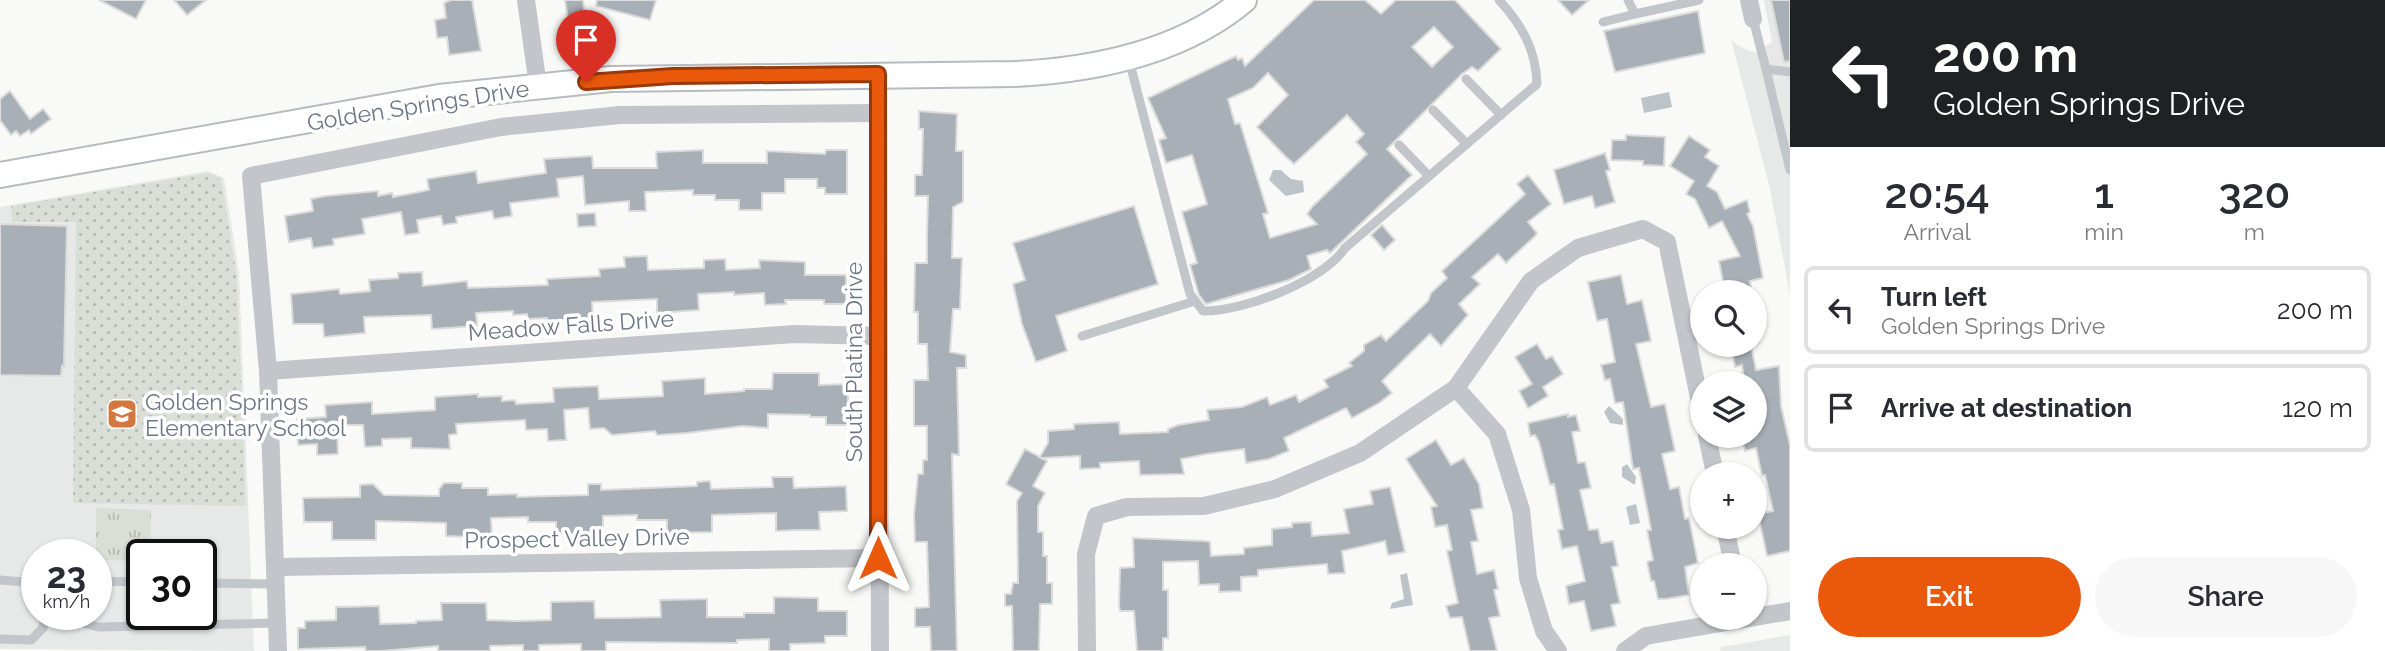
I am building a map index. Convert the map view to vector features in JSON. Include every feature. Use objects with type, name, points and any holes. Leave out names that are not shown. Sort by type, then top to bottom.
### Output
[{"type":"main road","name":"Golden Springs Drive","points":[[0,175],[439,97],[538,86],[673,76],[1042,73],[1079,69],[1128,58],[1182,36],[1230,12],[1244,0]]},
{"type":"street","points":[[526,0],[538,86]]},
{"type":"street","points":[[1749,0],[1753,19]]},
{"type":"street","name":"South Platina Drive","points":[[878,74],[880,651]]},
{"type":"street","points":[[278,651],[268,371],[251,176],[501,127],[620,115],[878,113]]},
{"type":"street","points":[[1087,651],[1086,554],[1096,516],[1127,507],[1204,506],[1275,489],[1360,453],[1456,388],[1531,281],[1578,248],[1643,229],[1667,242],[1694,371]]},
{"type":"street","name":"Meadow Falls Drive","points":[[268,371],[795,334],[877,336]]},
{"type":"street","points":[[1456,388],[1497,434],[1521,510],[1528,578],[1545,631],[1558,651]]},
{"type":"street","name":"Prospect Valley Drive","points":[[276,576],[878,558]]},
{"type":"street","points":[[1767,615],[1790,611]]},
{"type":"street","points":[[1625,651],[1646,636],[1690,628]]},
{"type":"lane","points":[[1128,58],[1190,294],[1203,311],[1223,312],[1309,279],[1338,259],[1345,248],[1537,84],[1536,63],[1520,23],[1499,0]]},
{"type":"lane","points":[[1628,0],[1635,14]]},
{"type":"lane","points":[[1603,22],[1666,4],[1699,0]]},
{"type":"lane","points":[[1753,19],[1790,170]]},
{"type":"lane","points":[[1766,69],[1790,72]]},
{"type":"lane","points":[[1466,79],[1501,115]]},
{"type":"lane","points":[[1433,110],[1467,144]]},
{"type":"lane","points":[[1399,145],[1429,176]]},
{"type":"lane","points":[[1082,335],[1195,301]]},
{"type":"lane","points":[[217,582],[276,576]]},
{"type":"lane","points":[[0,580],[21,582]]},
{"type":"lane","points":[[112,627],[277,623]]},
{"type":"lane","points":[[0,639],[32,640],[41,630]]},
{"type":"shaded area","points":[[1764,0],[1790,0],[1790,295],[1770,189],[1731,39],[1737,45],[1755,53],[1772,42]]},
{"type":"shaded area","points":[[1669,92],[1672,107],[1644,113],[1641,98]]},
{"type":"shaded area","points":[[1273,170],[1281,170],[1291,179],[1303,181],[1304,192],[1286,196],[1269,180]]},
{"type":"shaded area","name":"Golden Springs Elementary School","points":[[208,171],[224,178],[239,272],[254,651],[0,649],[0,207]]},
{"type":"shaded area","points":[[1609,406],[1623,419],[1623,425],[1610,423],[1604,412]]},
{"type":"shaded area","points":[[1627,464],[1636,477],[1635,485],[1622,477],[1622,467]]},
{"type":"shaded area","points":[[1636,504],[1640,523],[1630,525],[1626,507]]},
{"type":"shaded area","points":[[1407,573],[1413,605],[1390,609],[1392,603],[1404,599],[1400,575]]},
{"type":"shaded area","points":[[1790,635],[1790,651],[1720,651],[1721,647]]},
{"type":"green space","points":[[208,173],[219,177],[222,183],[237,278],[246,506],[73,503],[76,222],[12,222],[11,206]]},
{"type":"green space","points":[[96,508],[151,510],[151,539],[126,539],[126,561],[112,560],[112,539],[96,539]]},
{"type":"building","points":[[99,0],[146,0],[136,19]]},
{"type":"building","points":[[174,0],[206,0],[187,15]]},
{"type":"building","points":[[451,0],[472,0],[481,51],[449,55],[447,37],[437,38],[435,20],[446,18],[444,3]]},
{"type":"building","points":[[565,0],[583,0],[586,25],[569,27]]},
{"type":"building","points":[[597,0],[656,0],[650,20],[596,6]]},
{"type":"building","points":[[1314,0],[1365,0],[1381,14],[1396,0],[1455,0],[1501,49],[1478,71],[1472,67],[1462,74],[1387,149],[1412,175],[1330,253],[1327,250],[1307,256],[1311,269],[1289,280],[1206,304],[1199,295],[1190,265],[1197,263],[1182,212],[1207,204],[1192,155],[1166,163],[1159,140],[1166,138],[1148,98],[1236,56],[1238,60],[1242,58],[1245,66]],"holes":[[[1434,27],[1453,47],[1432,67],[1412,47]],[[1268,73],[1288,95],[1257,127],[1294,164],[1347,115],[1364,134],[1356,142],[1367,154],[1307,214],[1317,224],[1270,238],[1263,214],[1268,213],[1240,123],[1235,124],[1228,99],[1253,88]]]},
{"type":"building","points":[[1558,0],[1589,0],[1572,15]]},
{"type":"building","points":[[1771,0],[1790,0],[1790,61],[1784,62]]},
{"type":"building","points":[[1698,11],[1705,53],[1615,72],[1604,31]]},
{"type":"building","points":[[10,91],[30,119],[43,109],[51,119],[31,134],[29,130],[20,136],[16,131],[11,135],[0,120],[0,99]]},
{"type":"building","points":[[919,111],[957,114],[956,151],[963,151],[963,202],[953,207],[952,258],[962,258],[960,309],[953,309],[950,352],[966,355],[966,368],[957,368],[959,455],[952,454],[957,651],[931,651],[930,627],[915,627],[915,608],[929,607],[927,542],[915,542],[914,515],[918,474],[923,474],[923,460],[927,460],[927,426],[914,426],[914,380],[928,380],[927,344],[918,344],[918,312],[914,312],[915,263],[927,263],[928,196],[915,196],[915,175],[922,175],[923,129],[919,129]]},
{"type":"building","points":[[1626,135],[1665,137],[1664,166],[1643,165],[1643,161],[1611,160],[1612,140],[1626,140]]},
{"type":"building","points":[[1689,136],[1710,150],[1705,157],[1719,166],[1707,186],[1717,192],[1725,209],[1747,200],[1750,212],[1747,214],[1753,226],[1763,278],[1723,280],[1719,261],[1740,256],[1722,221],[1709,228],[1695,199],[1686,194],[1694,181],[1670,166]]},
{"type":"building","points":[[703,150],[703,163],[767,163],[767,151],[825,154],[826,150],[847,150],[847,194],[825,194],[825,188],[817,188],[817,179],[785,179],[785,193],[762,193],[762,210],[739,210],[739,200],[715,200],[715,195],[693,195],[693,190],[645,192],[646,211],[629,211],[629,201],[585,205],[583,176],[557,179],[559,197],[510,203],[512,216],[494,219],[492,211],[456,217],[457,223],[443,225],[441,216],[417,220],[419,233],[405,235],[401,212],[362,219],[365,234],[333,239],[334,245],[313,248],[311,238],[289,242],[285,216],[313,211],[311,199],[378,191],[378,196],[392,193],[393,197],[429,190],[427,179],[476,171],[478,183],[546,173],[544,159],[592,156],[593,168],[657,168],[656,152]]},
{"type":"building","points":[[1605,153],[1610,170],[1606,171],[1615,202],[1595,208],[1592,196],[1564,204],[1554,170]]},
{"type":"building","points":[[1528,175],[1551,204],[1528,222],[1537,233],[1506,263],[1498,254],[1472,277],[1480,284],[1459,304],[1468,315],[1441,346],[1430,334],[1382,381],[1392,393],[1379,403],[1352,418],[1346,408],[1284,438],[1289,451],[1269,459],[1246,463],[1244,449],[1181,459],[1184,474],[1140,475],[1139,461],[1100,463],[1100,468],[1080,469],[1080,456],[1041,458],[1047,461],[1033,486],[1045,493],[1038,506],[1038,532],[1043,532],[1043,556],[1047,556],[1047,583],[1052,583],[1052,604],[1040,604],[1039,651],[1013,651],[1012,606],[1005,606],[1005,594],[1011,594],[1013,583],[1018,583],[1017,501],[1022,493],[1006,484],[1025,449],[1040,457],[1048,443],[1048,431],[1074,429],[1074,424],[1119,422],[1120,434],[1168,432],[1168,429],[1178,425],[1209,420],[1207,410],[1242,407],[1267,397],[1270,405],[1296,395],[1299,402],[1328,387],[1324,380],[1352,366],[1349,363],[1364,351],[1364,345],[1381,335],[1386,341],[1428,301],[1431,293],[1447,278],[1442,271],[1525,194],[1517,184]]},
{"type":"building","points":[[1134,206],[1158,284],[1056,316],[1067,351],[1036,362],[1022,324],[1013,284],[1025,280],[1013,243]]},
{"type":"building","points":[[595,213],[596,226],[578,227],[577,214]]},
{"type":"building","points":[[0,224],[67,226],[64,367],[62,366],[61,376],[0,375]]},
{"type":"building","points":[[1382,225],[1395,240],[1384,250],[1371,235]]},
{"type":"building","points":[[647,256],[648,270],[704,268],[704,260],[725,259],[726,270],[760,268],[759,260],[805,262],[805,275],[846,275],[846,304],[824,304],[824,300],[785,300],[786,304],[765,305],[764,293],[734,295],[734,292],[698,294],[699,310],[657,313],[657,299],[592,302],[593,318],[547,321],[547,318],[527,319],[527,314],[513,315],[513,311],[476,313],[477,326],[432,329],[431,315],[364,317],[365,333],[324,337],[323,324],[293,324],[291,294],[339,289],[340,294],[370,291],[369,280],[398,278],[398,273],[422,272],[423,286],[467,281],[468,288],[548,285],[547,279],[600,276],[599,269],[625,267],[624,257]]},
{"type":"building","points":[[1621,275],[1627,304],[1642,300],[1651,341],[1636,344],[1651,407],[1665,404],[1675,451],[1662,454],[1670,489],[1679,487],[1685,519],[1689,518],[1690,539],[1693,539],[1696,553],[1690,553],[1690,565],[1685,567],[1689,595],[1658,599],[1654,581],[1651,581],[1647,562],[1653,560],[1647,530],[1651,530],[1639,468],[1633,469],[1623,402],[1615,403],[1610,379],[1605,380],[1601,365],[1615,362],[1607,319],[1597,321],[1588,282]]},
{"type":"building","points":[[1537,344],[1546,359],[1552,356],[1563,374],[1543,387],[1548,396],[1528,408],[1519,391],[1532,384],[1515,357]]},
{"type":"building","points":[[1733,357],[1753,357],[1756,370],[1779,366],[1781,406],[1790,445],[1790,551],[1767,556],[1763,539],[1767,539],[1767,512],[1773,511],[1767,484],[1767,462],[1759,462],[1756,448],[1767,448],[1767,371],[1743,371],[1742,365],[1735,367]]},
{"type":"building","points":[[773,373],[819,373],[819,385],[848,384],[848,425],[826,425],[826,417],[768,414],[768,428],[743,426],[687,433],[657,435],[655,431],[612,435],[604,428],[590,429],[588,408],[564,410],[566,440],[548,441],[547,429],[526,430],[525,420],[456,424],[457,434],[449,435],[450,449],[411,448],[411,438],[382,439],[382,446],[365,447],[363,425],[337,425],[338,454],[317,455],[317,444],[298,445],[297,419],[326,417],[325,405],[372,402],[372,414],[435,410],[435,397],[478,394],[478,397],[502,396],[502,401],[515,400],[516,404],[554,402],[553,388],[598,386],[599,399],[663,396],[662,381],[705,378],[705,394],[772,389]]},
{"type":"building","points":[[1568,414],[1568,417],[1576,415],[1580,431],[1572,432],[1578,463],[1585,462],[1591,488],[1580,490],[1589,530],[1598,529],[1601,543],[1613,541],[1618,566],[1612,567],[1620,603],[1611,605],[1616,626],[1591,631],[1584,601],[1569,604],[1566,586],[1585,581],[1577,546],[1562,549],[1558,530],[1563,529],[1554,484],[1550,485],[1539,442],[1535,435],[1530,436],[1528,423]]},
{"type":"building","points":[[1436,440],[1451,465],[1464,458],[1479,484],[1483,508],[1471,510],[1478,541],[1471,542],[1477,574],[1494,570],[1498,589],[1494,590],[1500,616],[1489,618],[1497,651],[1470,651],[1462,617],[1450,618],[1446,606],[1458,603],[1447,551],[1452,550],[1447,525],[1435,527],[1431,507],[1437,506],[1406,459]]},
{"type":"building","points":[[772,477],[793,477],[794,488],[846,486],[847,511],[819,512],[820,530],[776,531],[776,513],[712,515],[712,532],[673,533],[667,533],[667,520],[637,520],[637,515],[603,516],[603,534],[584,535],[556,534],[556,522],[528,522],[528,517],[491,518],[492,537],[446,536],[446,523],[376,521],[376,540],[332,540],[332,522],[304,522],[303,498],[360,497],[360,485],[373,484],[384,495],[439,496],[439,489],[444,483],[462,483],[462,488],[488,488],[488,495],[517,494],[517,497],[588,495],[588,484],[601,484],[601,490],[697,486],[697,482],[710,481],[711,489],[773,487]]},
{"type":"building","points":[[1390,487],[1405,552],[1388,555],[1385,541],[1342,551],[1345,573],[1328,574],[1327,564],[1258,570],[1258,576],[1241,577],[1241,591],[1219,592],[1219,584],[1199,585],[1198,561],[1163,562],[1163,590],[1168,590],[1168,638],[1163,638],[1163,651],[1137,651],[1134,611],[1120,611],[1119,605],[1120,568],[1134,567],[1133,538],[1205,541],[1210,542],[1211,556],[1244,554],[1244,548],[1272,545],[1272,529],[1292,527],[1292,523],[1311,522],[1312,536],[1349,533],[1344,509],[1373,504],[1370,491]]},
{"type":"building","points":[[774,597],[818,598],[818,611],[847,611],[847,636],[825,636],[825,643],[790,644],[790,651],[769,651],[769,639],[737,640],[737,643],[606,642],[606,651],[581,651],[581,644],[539,645],[539,651],[523,651],[523,645],[490,646],[490,651],[438,651],[438,646],[381,651],[366,651],[365,647],[298,649],[298,628],[305,628],[305,621],[336,620],[336,607],[379,606],[380,624],[442,620],[441,603],[486,603],[487,620],[516,621],[551,620],[551,602],[594,601],[595,618],[623,618],[661,617],[660,600],[707,599],[707,617],[744,617],[744,613],[774,613]]},
{"type":"place","name":"Golden Springs Elementary School","points":[[122,414]]},
{"type":"route","points":[[586,82],[673,76],[878,74],[878,558]]}]
